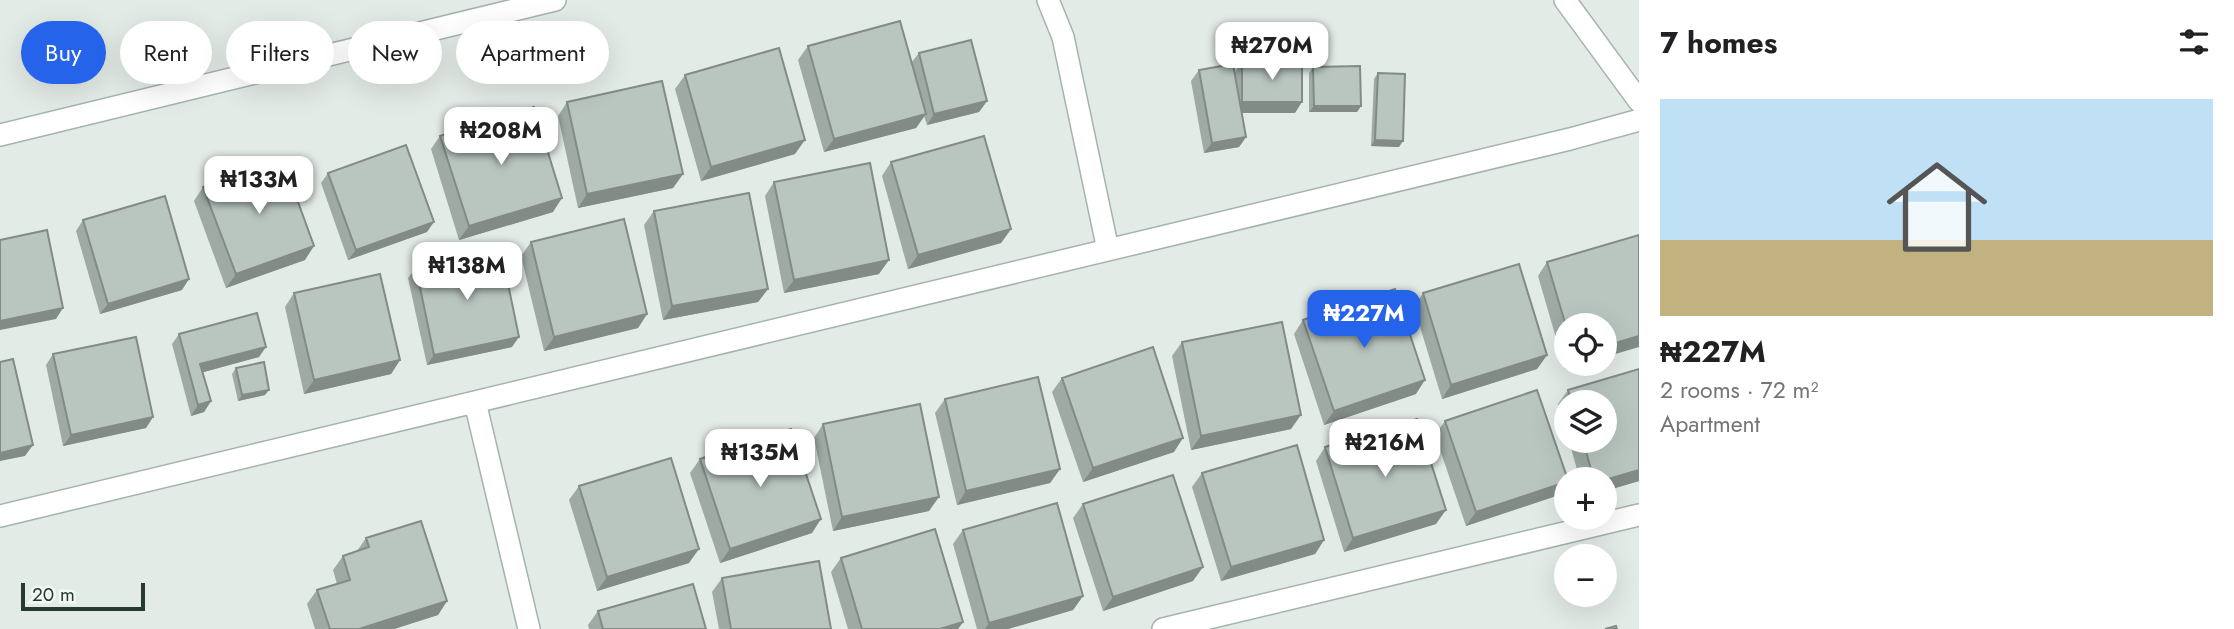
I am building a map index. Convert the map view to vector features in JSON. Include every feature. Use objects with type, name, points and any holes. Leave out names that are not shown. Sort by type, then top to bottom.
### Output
[{"type":"street","points":[[0,135],[555,0]]},
{"type":"street","points":[[1048,0],[1063,37],[1108,250]]},
{"type":"street","points":[[1565,0],[1639,101]]},
{"type":"street","points":[[0,516],[1639,120]]},
{"type":"street","points":[[475,402],[529,629]]},
{"type":"street","points":[[1163,629],[1639,515]]},
{"type":"building","points":[[900,21],[926,114],[834,139],[808,46]]},
{"type":"building","points":[[971,40],[987,101],[934,114],[919,53]]},
{"type":"building","points":[[779,48],[805,140],[711,167],[685,75]]},
{"type":"building","points":[[1242,62],[1302,62],[1302,102],[1242,102]]},
{"type":"building","points":[[1233,64],[1246,137],[1212,143],[1199,70]]},
{"type":"building","points":[[1360,66],[1361,106],[1314,106],[1313,67]]},
{"type":"building","points":[[1378,73],[1405,74],[1403,141],[1375,140]]},
{"type":"building","points":[[662,81],[683,174],[587,194],[567,102]]},
{"type":"building","points":[[534,107],[562,198],[469,226],[440,136]]},
{"type":"building","points":[[984,136],[1011,229],[918,255],[891,162]]},
{"type":"building","points":[[406,145],[434,222],[356,250],[328,173]]},
{"type":"building","points":[[282,158],[314,246],[236,274],[203,187]]},
{"type":"building","points":[[870,163],[889,260],[794,280],[774,182]]},
{"type":"building","points":[[749,193],[768,289],[672,306],[654,211]]},
{"type":"building","points":[[165,196],[189,279],[108,304],[83,220]]},
{"type":"building","points":[[624,219],[647,314],[554,337],[531,242]]},
{"type":"building","points":[[47,230],[63,308],[0,321],[0,240]]},
{"type":"building","points":[[1639,235],[1639,336],[1617,342],[1617,313],[1562,313],[1547,262]]},
{"type":"building","points":[[501,250],[519,337],[434,355],[416,268]]},
{"type":"building","points":[[1519,264],[1547,355],[1451,385],[1423,293]]},
{"type":"building","points":[[380,274],[400,360],[314,380],[294,293]]},
{"type":"building","points":[[1395,289],[1425,380],[1334,411],[1303,320]]},
{"type":"building","points":[[257,313],[266,347],[200,364],[211,401],[198,405],[179,334]]},
{"type":"building","points":[[1282,322],[1301,415],[1201,436],[1182,342]]},
{"type":"building","points":[[136,337],[153,417],[71,435],[53,354]]},
{"type":"building","points":[[1153,347],[1183,438],[1093,468],[1062,378]]},
{"type":"building","points":[[13,359],[33,445],[0,453],[0,362]]},
{"type":"building","points":[[264,362],[269,390],[242,395],[236,368]]},
{"type":"building","points":[[1639,369],[1639,470],[1617,476],[1617,467],[1590,467],[1586,453],[1617,453],[1617,390],[1568,390]]},
{"type":"building","points":[[1038,377],[1060,469],[966,491],[945,399]]},
{"type":"building","points":[[1537,390],[1554,439],[1554,453],[1559,453],[1564,467],[1554,467],[1554,486],[1476,512],[1445,421]]},
{"type":"building","points":[[920,404],[939,497],[842,517],[823,424]]},
{"type":"building","points":[[1417,419],[1446,510],[1353,538],[1325,447]]},
{"type":"building","points":[[791,429],[821,519],[730,549],[700,459]]},
{"type":"building","points":[[1297,445],[1324,540],[1231,567],[1202,473]]},
{"type":"building","points":[[671,458],[699,549],[607,577],[579,486]]},
{"type":"building","points":[[1173,475],[1203,567],[1113,597],[1083,504]]},
{"type":"building","points":[[1057,503],[1083,596],[989,623],[963,530]]},
{"type":"building","points":[[421,521],[447,601],[359,629],[330,629],[317,590],[350,580],[343,556],[369,547],[366,538]]},
{"type":"building","points":[[935,529],[963,622],[940,629],[862,629],[841,558]]},
{"type":"building","points":[[819,561],[831,629],[731,629],[722,578]]},
{"type":"building","points":[[693,584],[706,629],[603,629],[598,611]]}]
